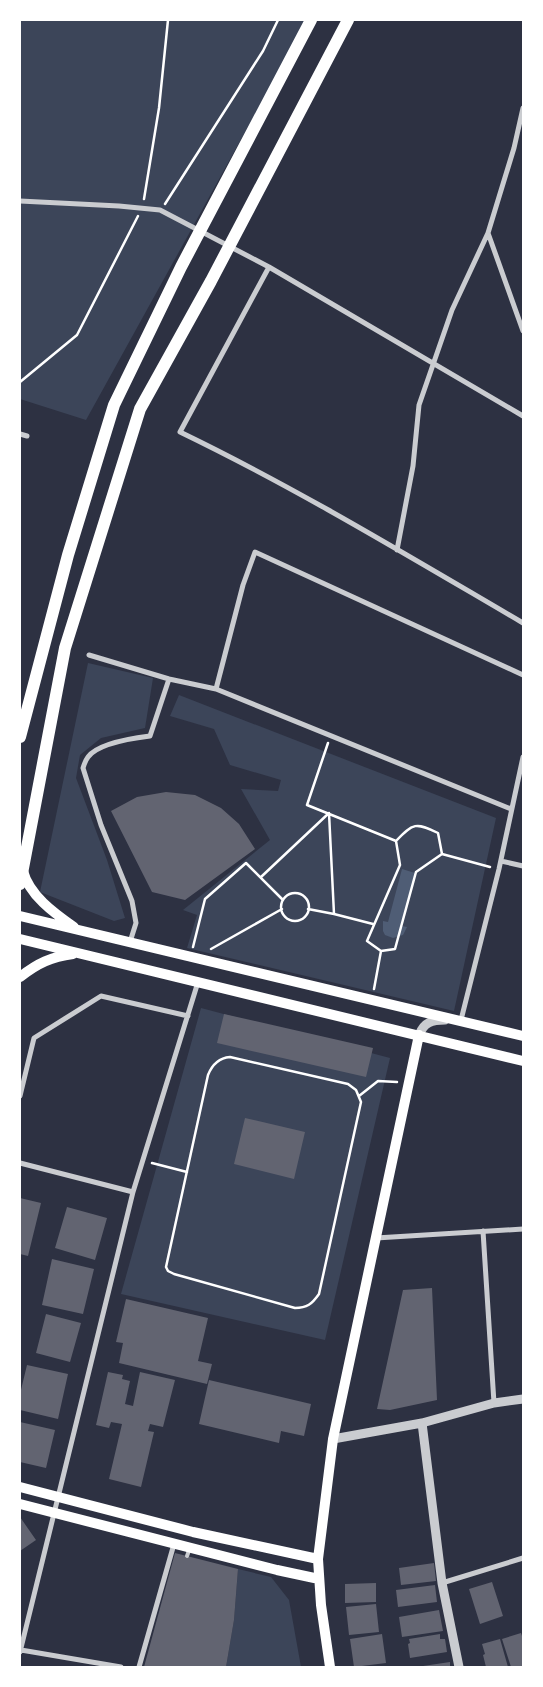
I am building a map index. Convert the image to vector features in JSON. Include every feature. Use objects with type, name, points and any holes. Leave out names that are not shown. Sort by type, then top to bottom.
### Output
[{"type":"main road","points":[[20,737],[68,555],[114,405],[182,267],[311,20]]},
{"type":"main road","points":[[20,884],[65,648],[140,409],[215,273],[348,20]]},
{"type":"main road","points":[[22,869],[29,887],[44,903],[62,919],[81,931]]},
{"type":"main road","points":[[20,916],[523,1036]]},
{"type":"main road","points":[[20,939],[523,1061]]},
{"type":"main road","points":[[20,977],[36,965],[56,956],[80,953]]},
{"type":"main road","points":[[330,1667],[321,1605],[318,1559],[333,1439],[374,1238],[419,1035]]},
{"type":"main road","points":[[414,1056],[422,1046],[436,1040]]},
{"type":"main road","points":[[20,1487],[193,1532],[318,1559]]},
{"type":"main road","points":[[20,1504],[174,1544],[188,1552],[319,1579]]},
{"type":"street","points":[[397,550],[413,466],[419,405],[452,310],[488,233],[514,148],[523,108]]},
{"type":"street","points":[[20,201],[160,210],[268,267],[523,416]]},
{"type":"street","points":[[488,233],[523,331]]},
{"type":"street","points":[[268,267],[180,432],[233,458],[349,521],[523,623]]},
{"type":"street","points":[[20,434],[27,436]]},
{"type":"street","points":[[216,689],[244,585],[255,552],[523,676]]},
{"type":"street","points":[[89,655],[168,679],[216,689],[511,809]]},
{"type":"street","points":[[130,942],[136,923],[132,901],[101,825],[82,768],[88,756],[106,745],[150,736],[168,679]]},
{"type":"street","points":[[419,1035],[422,1026],[428,1022],[436,1020],[461,1020],[501,861],[523,757]]},
{"type":"street","points":[[501,861],[523,866]]},
{"type":"street","points":[[121,1667],[20,1651],[133,1192],[198,982]]},
{"type":"street","points":[[20,1096],[34,1038],[101,996],[188,1016]]},
{"type":"street","points":[[20,1163],[133,1192]]},
{"type":"street","points":[[374,1238],[523,1229]]},
{"type":"street","points":[[483,1232],[494,1403]]},
{"type":"street","points":[[333,1439],[422,1422],[494,1403],[523,1399]]},
{"type":"street","points":[[422,1422],[442,1583],[458,1667]]},
{"type":"street","points":[[138,1667],[174,1544]]},
{"type":"street","points":[[442,1583],[523,1558]]},
{"type":"path","points":[[20,382],[77,334],[142,208],[159,108],[168,20]]},
{"type":"path","points":[[160,210],[263,50],[278,20]]},
{"type":"path","points":[[330,735],[307,805],[396,841]]},
{"type":"path","points":[[260,878],[329,813]]},
{"type":"path","points":[[329,813],[334,914]]},
{"type":"path","points":[[396,841],[409,828],[423,825],[438,833],[442,854]]},
{"type":"path","points":[[396,841],[400,865],[367,941],[381,951],[396,949],[416,872],[442,854],[499,869]]},
{"type":"path","points":[[191,956],[205,899],[246,863],[283,900]]},
{"type":"path","points":[[300,893],[307,899],[309,904],[308,914],[296,921],[286,918],[282,909],[283,900],[290,894],[300,893]]},
{"type":"path","points":[[210,950],[282,909]]},
{"type":"path","points":[[308,909],[373,924]]},
{"type":"path","points":[[371,1000],[381,951]]},
{"type":"path","points":[[230,1057],[348,1084],[353,1087],[359,1096],[361,1102],[360,1109],[319,1294],[315,1300],[304,1308],[295,1308],[168,1272],[166,1267],[211,1067],[224,1058],[230,1057]]},
{"type":"path","points":[[359,1096],[378,1081],[408,1083]]},
{"type":"path","points":[[143,1160],[187,1172]]},
{"type":"shaded area","points":[[20,20],[307,20],[86,420],[20,399]]},
{"type":"shaded area","points":[[88,663],[153,678],[145,728],[101,738],[80,755],[76,778],[107,860],[125,918],[114,921],[40,892]]},
{"type":"shaded area","points":[[179,695],[496,818],[454,1011],[187,948],[197,915],[183,910],[270,840],[241,789],[278,791],[281,780],[230,765],[214,729],[170,716]]},
{"type":"shaded area","points":[[402,869],[415,873],[402,926],[407,927],[403,935],[393,938],[385,935],[383,921],[388,922]]},
{"type":"shaded area","points":[[201,1008],[390,1058],[325,1340],[121,1294]]},
{"type":"shaded area","points":[[238,1569],[271,1577],[289,1600],[301,1667],[226,1667],[234,1620]]},
{"type":"building","points":[[166,792],[195,795],[221,808],[239,824],[255,849],[185,900],[152,892],[111,811],[137,797]]},
{"type":"building","points":[[224,1014],[373,1048],[366,1077],[217,1043]]},
{"type":"building","points":[[245,1118],[305,1132],[294,1179],[234,1164]]},
{"type":"building","points":[[20,1198],[41,1203],[28,1256],[20,1254]]},
{"type":"building","points":[[67,1207],[107,1218],[95,1260],[55,1248]]},
{"type":"building","points":[[52,1259],[94,1269],[83,1314],[42,1305]]},
{"type":"building","points":[[432,1288],[437,1400],[390,1410],[377,1409],[403,1290]]},
{"type":"building","points":[[126,1299],[208,1318],[198,1361],[212,1364],[207,1384],[119,1363],[123,1343],[116,1342]]},
{"type":"building","points":[[46,1314],[81,1323],[70,1362],[36,1353]]},
{"type":"building","points":[[27,1365],[68,1374],[58,1419],[20,1410],[20,1394]]},
{"type":"building","points":[[108,1372],[123,1375],[122,1379],[130,1381],[125,1404],[133,1406],[140,1372],[175,1380],[163,1427],[150,1424],[148,1431],[154,1432],[141,1487],[109,1479],[122,1424],[111,1422],[109,1428],[96,1425]]},
{"type":"building","points":[[209,1380],[311,1404],[304,1436],[281,1431],[279,1443],[199,1424]]},
{"type":"building","points":[[20,1422],[55,1430],[46,1468],[20,1462]]},
{"type":"building","points":[[20,1517],[36,1540],[20,1551]]},
{"type":"building","points":[[175,1553],[238,1569],[234,1620],[226,1667],[144,1667]]},
{"type":"building","points":[[434,1563],[436,1581],[401,1585],[399,1568]]},
{"type":"building","points":[[492,1582],[503,1616],[480,1624],[469,1589]]},
{"type":"building","points":[[376,1583],[376,1602],[345,1603],[345,1584]]},
{"type":"building","points":[[435,1585],[437,1602],[398,1607],[396,1590]]},
{"type":"building","points":[[376,1604],[379,1632],[349,1635],[346,1607]]},
{"type":"building","points":[[439,1610],[443,1631],[402,1637],[399,1617]]},
{"type":"building","points":[[521,1633],[523,1639],[523,1667],[511,1667],[502,1639]]},
{"type":"building","points":[[382,1634],[386,1663],[354,1667],[350,1639]]},
{"type":"building","points":[[440,1634],[440,1639],[445,1639],[447,1652],[410,1658],[409,1639]]},
{"type":"building","points":[[500,1639],[508,1667],[486,1667],[482,1644]]},
{"type":"building","points":[[450,1662],[450,1667],[423,1666]]}]
